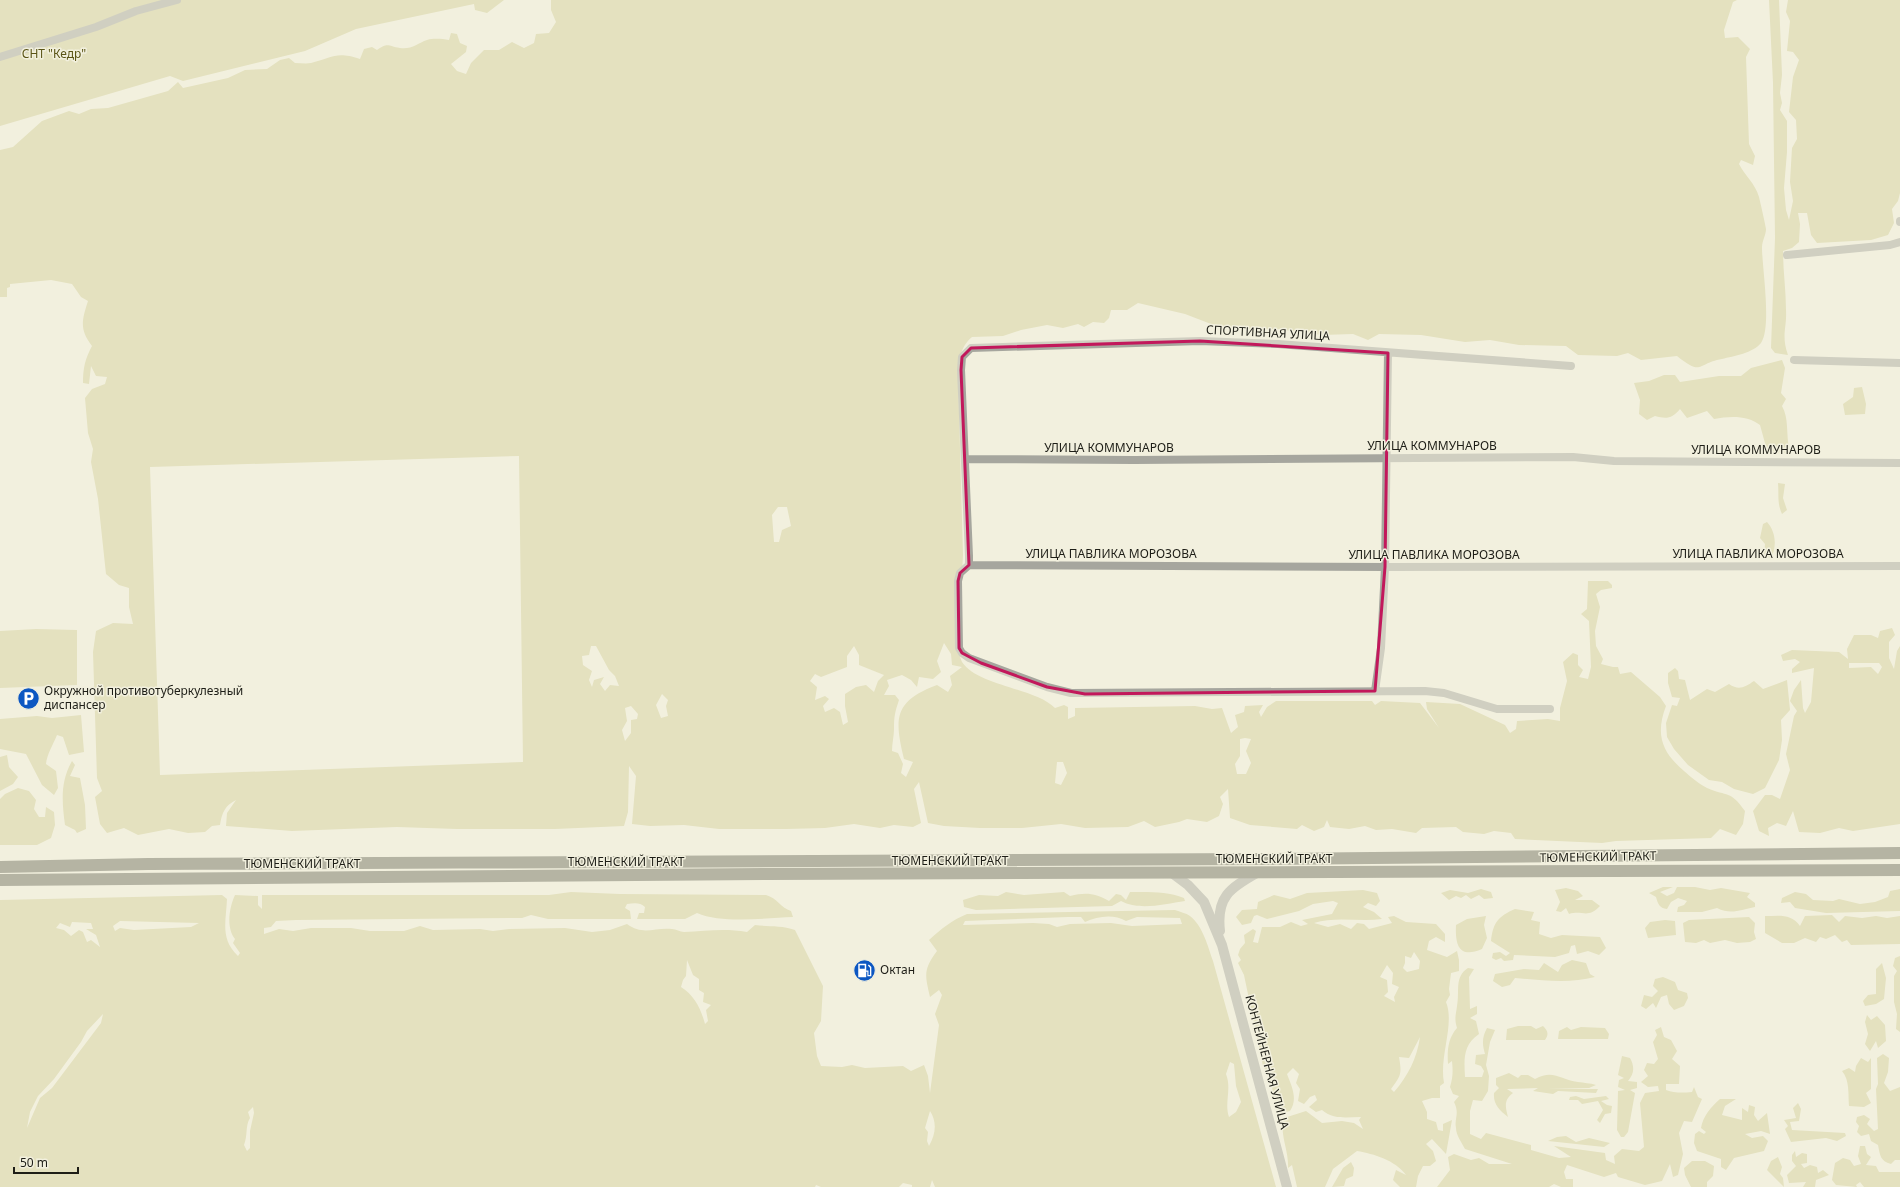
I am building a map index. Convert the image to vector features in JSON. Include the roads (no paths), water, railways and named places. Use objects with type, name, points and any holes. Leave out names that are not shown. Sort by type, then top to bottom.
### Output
[{"type":"main road","name":"ТЮМЕНСКИЙ ТРАКТ","points":[[0,867],[155,864],[1270,859],[1900,853]]},
{"type":"main road","name":"ТЮМЕНСКИЙ ТРАКТ","points":[[0,880],[1900,870]]},
{"type":"street","points":[[0,58],[96,27],[136,11],[177,0]]},
{"type":"street","points":[[1787,254],[1890,245],[1900,242]]},
{"type":"street","name":"СПОРТИВНАЯ УЛИЦА","points":[[965,459],[961,370],[962,357],[971,348],[1200,341],[1278,344],[1571,366]]},
{"type":"street","points":[[1375,692],[1381,648],[1385,567],[1385,459],[1388,353]]},
{"type":"street","points":[[1794,360],[1900,363]]},
{"type":"street","name":"УЛИЦА КОММУНАРОВ","points":[[965,459],[1385,459],[1573,457],[1614,461],[1900,463]]},
{"type":"street","points":[[965,459],[969,565],[960,573],[958,581],[959,648],[962,653],[981,664],[1047,687],[1071,693],[1444,693],[1497,709],[1550,709]]},
{"type":"street","name":"УЛИЦА ПАВЛИКА МОРОЗОВА","points":[[969,565],[1385,567],[1900,566]]},
{"type":"street","name":"КОНТЕЙНЕРНАЯ УЛИЦА","points":[[1172,873],[1188,885],[1204,902],[1222,945],[1287,1187]]},
{"type":"street","name":"КОНТЕЙНЕРНАЯ УЛИЦА","points":[[1222,945],[1220,912],[1224,897],[1239,882],[1257,873]]},
{"type":"place","name":"Окружной противотуберкулезный диспансер","points":[[28,698]]},
{"type":"place","name":"Октан","points":[[865,970]]},
{"type":"park label","name":"СНТ \"Кедр\"","points":[[54,54]]}]
